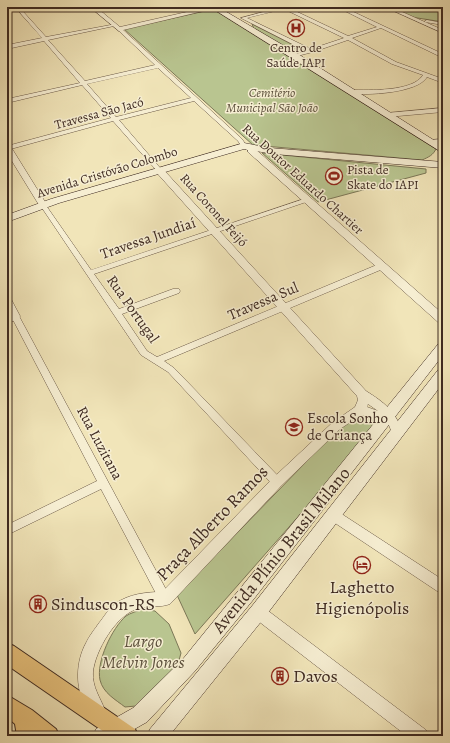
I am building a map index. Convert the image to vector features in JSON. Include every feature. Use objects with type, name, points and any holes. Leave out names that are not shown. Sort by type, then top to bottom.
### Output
[{"type":"main road","points":[[215,7],[443,150]]},
{"type":"main road","points":[[224,7],[243,18],[251,28],[265,39]]},
{"type":"main road","points":[[243,18],[242,20],[248,29]]},
{"type":"main road","name":"Avenida Cristóvão Colombo","points":[[7,219],[43,205],[216,153],[247,148],[442,164]]},
{"type":"main road","name":"Avenida Plínio Brasil Milano","points":[[157,736],[258,612],[334,515],[389,423],[443,346]]},
{"type":"main road","name":"Avenida Plínio Brasil Milano","points":[[112,729],[140,715],[189,665],[389,423],[443,373]]},
{"type":"main road","points":[[7,653],[112,729]]},
{"type":"main road","points":[[7,704],[26,727],[49,736]]},
{"type":"street","name":"Rua Coronel Feijó","points":[[17,7],[159,170],[362,394],[381,406],[389,423]]},
{"type":"street","name":"Rua Doutor Eduardo Chartier","points":[[93,7],[196,99],[247,148],[443,320]]},
{"type":"street","points":[[7,47],[215,7]]},
{"type":"street","points":[[340,7],[443,56]]},
{"type":"street","points":[[386,7],[443,32]]},
{"type":"street","points":[[243,18],[286,8],[348,38],[394,63],[443,82]]},
{"type":"street","points":[[243,18],[311,51]]},
{"type":"street","points":[[410,18],[443,24]]},
{"type":"street","points":[[295,56],[380,27]]},
{"type":"street","points":[[7,101],[159,66]]},
{"type":"street","points":[[351,92],[407,88],[421,83],[426,79],[426,75]]},
{"type":"street","name":"Travessa São Jacó","points":[[7,148],[196,99]]},
{"type":"street","points":[[387,115],[443,110]]},
{"type":"street","points":[[430,142],[443,141]]},
{"type":"street","name":"Rua Portugal","points":[[7,148],[43,205],[144,353],[171,370],[277,482]]},
{"type":"street","name":"Travessa Jundiaí","points":[[89,273],[307,200]]},
{"type":"street","name":"Travessa Sul","points":[[155,361],[382,266]]},
{"type":"street","points":[[116,313],[176,291]]},
{"type":"street","name":"Rua Luzitana","points":[[7,301],[11,317],[104,483],[165,600]]},
{"type":"street","points":[[362,394],[364,400],[360,410],[374,414],[389,423]]},
{"type":"street","name":"Praça Alberto Ramos","points":[[112,729],[88,695],[86,673],[92,648],[108,623],[120,609],[135,602],[150,599],[165,600],[277,482],[336,426],[360,410]]},
{"type":"street","points":[[7,530],[104,483]]},
{"type":"street","points":[[334,515],[442,584]]},
{"type":"street","points":[[258,612],[420,736]]},
{"type":"green space","points":[[391,7],[443,7],[443,22],[411,17]]},
{"type":"green space","name":"Cemitério Municipal São João","points":[[214,9],[436,149],[435,151],[430,156],[422,160],[253,145],[124,29]]},
{"type":"green space","points":[[252,24],[307,52],[297,55],[254,29]]},
{"type":"green space","points":[[262,153],[426,169],[426,173],[318,202]]},
{"type":"green space","points":[[357,415],[370,415],[376,421],[376,428],[195,634],[177,595],[338,429]]},
{"type":"green space","name":"Largo Melvin Jones","points":[[143,609],[155,611],[169,624],[181,653],[178,664],[136,706],[125,707],[110,696],[104,689],[100,680],[100,664],[106,646],[121,621],[126,616]]},
{"type":"place","name":"Centro de Saúde IAPI","points":[[296,28]]},
{"type":"place","name":"Pista de Skate do IAPI","points":[[334,176]]},
{"type":"place","name":"Escola Sonho de Criança","points":[[294,427]]},
{"type":"place","name":"Laghetto Higienópolis","points":[[362,565]]},
{"type":"place","name":"Sinduscon-RS","points":[[38,604]]},
{"type":"place","name":"Davos","points":[[280,676]]}]
